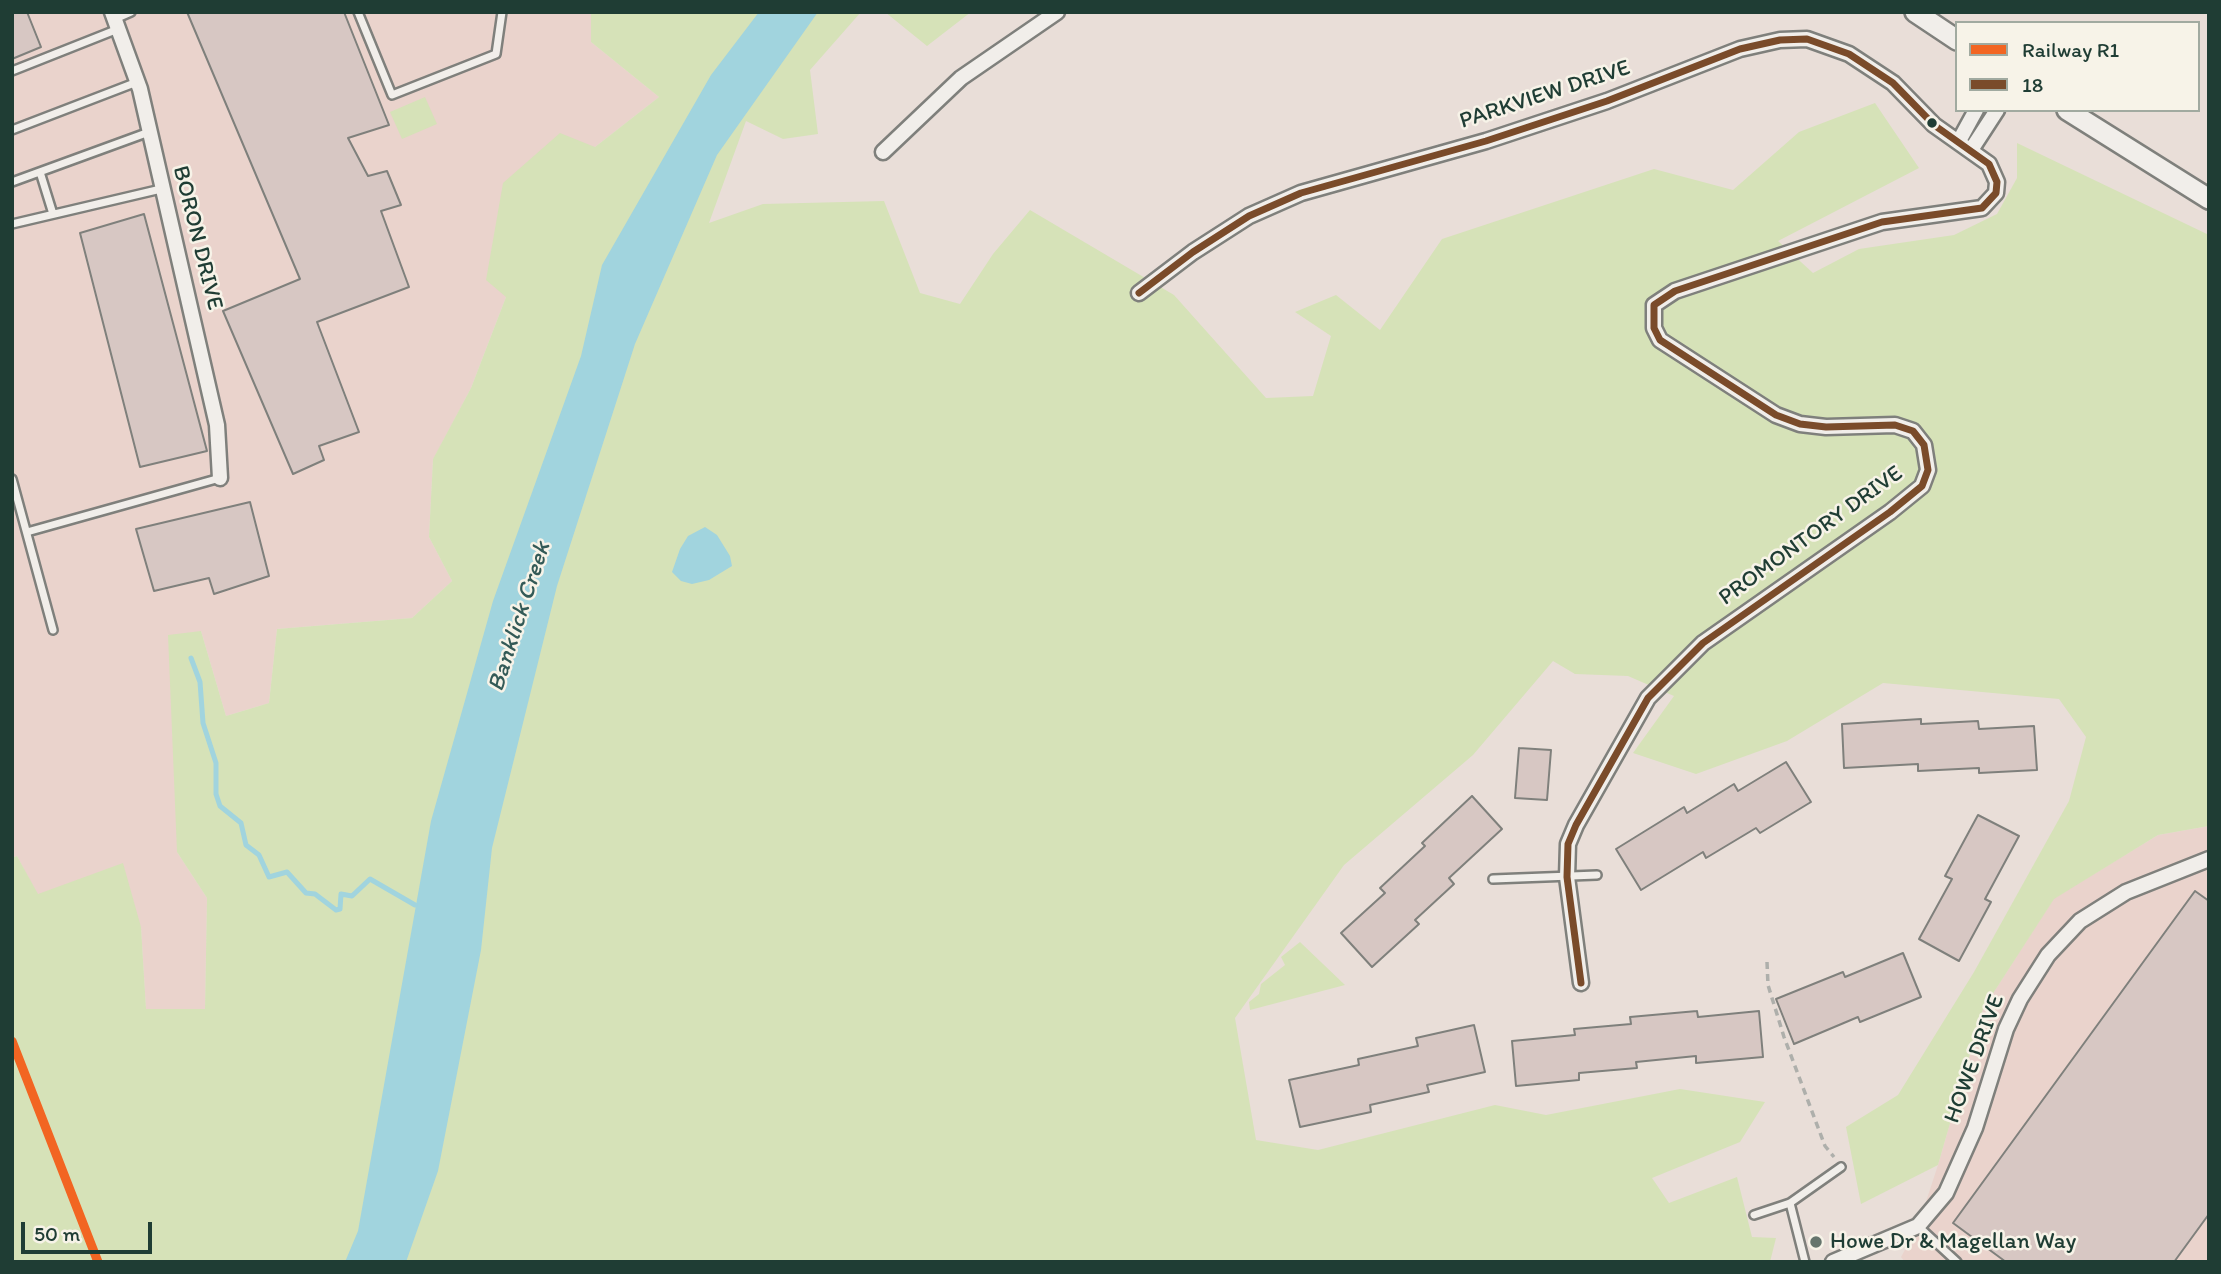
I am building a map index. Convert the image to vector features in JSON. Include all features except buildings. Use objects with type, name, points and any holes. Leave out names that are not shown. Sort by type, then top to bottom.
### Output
[{"type":"main road","points":[[1915,12],[1955,39]]},
{"type":"main road","points":[[2070,112],[2209,199]]},
{"type":"street","points":[[883,152],[961,78],[1057,12]]},
{"type":"street","name":"BORON DRIVE","points":[[115,20],[138,81],[217,425],[220,478]]},
{"type":"street","name":"PARKVIEW DRIVE","points":[[1139,293],[1193,252],[1249,216],[1301,193],[1486,141],[1607,101],[1741,48],[1780,40],[1807,39],[1849,54],[1893,83],[1934,125],[1971,150]]},
{"type":"street","points":[[1959,141],[1975,112]]},
{"type":"street","points":[[1971,150],[1996,112]]},
{"type":"street","name":"PROMONTORY DRIVE","points":[[1581,983],[1567,877],[1569,844],[1576,825],[1648,698],[1665,678],[1703,643],[1890,512],[1922,486],[1928,470],[1924,445],[1913,431],[1895,425],[1826,427],[1800,424],[1776,415],[1660,340],[1654,328],[1654,305],[1675,291],[1882,222],[1982,208],[1996,193],[1997,182],[1989,164],[1971,150]]},
{"type":"street","name":"HOWE DRIVE","points":[[1833,1262],[1918,1226],[1946,1193],[1975,1128],[2006,1029],[2020,999],[2048,955],[2080,922],[2126,891],[2209,859]]},
{"type":"lane","points":[[12,71],[131,12]]},
{"type":"lane","points":[[358,12],[392,95],[496,54],[502,12]]},
{"type":"lane","points":[[12,130],[138,81]]},
{"type":"lane","points":[[12,182],[149,132]]},
{"type":"lane","points":[[40,172],[53,214]]},
{"type":"lane","points":[[12,224],[161,190]]},
{"type":"lane","points":[[27,532],[220,478]]},
{"type":"lane","points":[[12,479],[53,630]]},
{"type":"lane","points":[[1493,879],[1597,876]]},
{"type":"lane","points":[[1754,1215],[1790,1203],[1841,1167]]},
{"type":"lane","points":[[1790,1203],[1805,1262]]},
{"type":"lane","points":[[1918,1226],[1957,1262]]},
{"type":"path","points":[[1767,962],[1768,985],[1789,1049],[1825,1146],[1841,1167]]},
{"type":"shaded area","points":[[12,12],[591,12],[591,42],[659,97],[595,147],[506,297],[471,388],[433,460],[429,537],[452,581],[412,618],[277,629],[269,703],[226,716],[201,631],[177,852],[207,898],[205,1009],[146,1009],[141,927],[37,894],[17,856],[12,858]]},
{"type":"shaded area","points":[[2209,826],[2209,1262],[1905,1262],[1901,1257],[1918,1226],[1983,1009],[2054,898],[2158,835]]},
{"type":"green space","points":[[591,12],[861,12],[810,70],[818,134],[783,139],[746,121],[709,223],[763,204],[884,201],[920,293],[960,304],[993,254],[1030,210],[1174,295],[1266,398],[1313,396],[1331,336],[1295,312],[1336,295],[1380,330],[1442,239],[1654,169],[1733,190],[1799,132],[1875,103],[1919,168],[1778,241],[1813,273],[1859,249],[1954,235],[1997,214],[2017,178],[2017,143],[2209,235],[2209,826],[2158,835],[2054,899],[1983,1009],[1938,1165],[1861,1204],[1846,1127],[1898,1095],[1974,972],[2069,801],[2086,737],[2059,699],[1883,683],[1787,741],[1696,774],[1633,753],[1674,696],[1628,676],[1575,674],[1553,661],[1473,755],[1344,865],[1235,1018],[1256,1140],[1318,1150],[1495,1105],[1546,1115],[1680,1089],[1765,1102],[1740,1142],[1652,1178],[1669,1203],[1737,1177],[1752,1237],[1776,1238],[1770,1262],[12,1262],[12,858],[17,856],[38,894],[123,863],[141,927],[146,1009],[205,1009],[207,898],[177,852],[168,635],[201,631],[226,716],[269,703],[277,629],[412,618],[452,581],[429,537],[433,459],[471,388],[506,297],[486,280],[503,183],[560,133],[595,147],[659,97],[591,42]]},
{"type":"green space","points":[[885,12],[971,12],[927,46]]},
{"type":"green space","points":[[425,97],[437,124],[402,139],[390,112]]},
{"type":"green space","points":[[1300,942],[1345,985],[1250,1010],[1249,1002],[1259,994],[1261,984],[1285,965],[1281,957]]},
{"type":"water","name":"Banklick Creek","points":[[759,12],[818,12],[717,155],[635,344],[557,586],[492,848],[481,950],[438,1171],[406,1262],[345,1262],[358,1231],[431,821],[493,601],[581,356],[602,265],[711,75]]},
{"type":"water","points":[[705,527],[717,535],[730,556],[732,566],[709,580],[692,584],[681,581],[672,572],[680,549],[688,536]]},
{"type":"waterway","points":[[191,658],[200,682],[203,723],[216,763],[216,794],[220,806],[241,823],[246,845],[259,855],[269,877],[287,872],[306,893],[315,894],[336,910],[340,909],[341,894],[352,896],[370,879],[415,905]]},
{"type":"rail line","name":"R1","points":[[12,1041],[98,1262]]},
{"type":"transit line","name":"18","points":[[1139,293],[1193,252],[1249,216],[1301,193],[1486,141],[1607,101],[1740,49],[1780,40],[1807,39],[1849,54],[1893,83],[1934,125],[1989,164],[1997,182],[1996,193],[1982,208],[1882,222],[1675,291],[1654,305],[1654,328],[1660,340],[1776,415],[1800,424],[1826,427],[1895,425],[1913,431],[1924,445],[1928,470],[1922,486],[1890,512],[1703,643],[1648,698],[1576,825],[1568,844],[1567,877],[1581,983]]},
{"type":"place","name":"Howe Dr & Magellan Way","points":[[1816,1242]]}]
